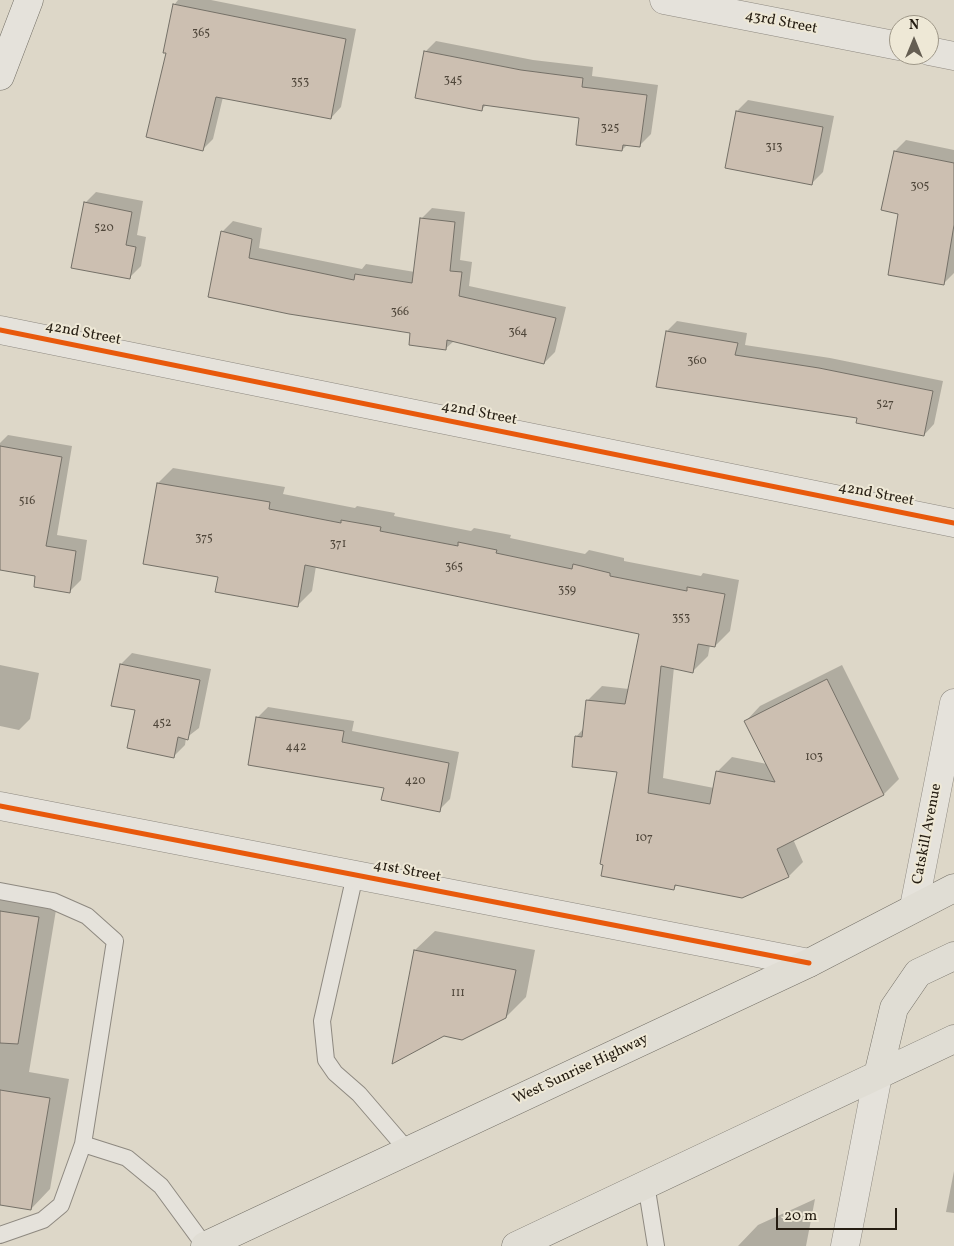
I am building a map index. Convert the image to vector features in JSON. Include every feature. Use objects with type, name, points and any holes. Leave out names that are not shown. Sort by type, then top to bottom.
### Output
[{"type":"highway","name":"West Sunrise Highway","points":[[205,1246],[809,962],[954,888]]},
{"type":"highway","points":[[878,1075],[894,1008],[918,973],[954,956]]},
{"type":"highway","points":[[516,1246],[954,1040]]},
{"type":"highway","points":[[566,1246],[575,1218]]},
{"type":"street","points":[[0,76],[30,0]]},
{"type":"street","name":"43rd Street","points":[[664,0],[889,44]]},
{"type":"street","points":[[939,53],[954,56]]},
{"type":"street","name":"42nd Street","points":[[0,330],[954,523]]},
{"type":"street","name":"Catskill Avenue","points":[[914,907],[954,703]]},
{"type":"street","name":"41st Street","points":[[0,806],[809,962]]},
{"type":"street","points":[[845,1246],[878,1075]]},
{"type":"lane","points":[[355,875],[322,1021],[326,1060],[335,1073],[359,1094],[408,1151]]},
{"type":"lane","points":[[0,891],[53,901],[87,916],[115,941],[82,1144],[61,1205],[43,1220],[0,1235]]},
{"type":"lane","points":[[82,1144],[127,1158],[161,1186],[205,1246]]},
{"type":"lane","points":[[646,1184],[656,1246]]},
{"type":"building","points":[[173,4],[346,39],[331,119],[216,97],[203,151],[146,137],[166,53],[163,53]]},
{"type":"building","points":[[424,51],[521,70],[583,78],[582,87],[647,95],[640,147],[623,145],[622,151],[576,145],[579,118],[483,105],[482,111],[415,98]]},
{"type":"building","points":[[736,111],[823,127],[812,185],[725,168]]},
{"type":"building","points":[[894,151],[954,163],[954,225],[944,285],[888,275],[898,214],[881,210]]},
{"type":"building","points":[[84,202],[132,212],[126,245],[136,247],[130,279],[71,268]]},
{"type":"building","points":[[420,218],[455,222],[450,271],[462,272],[459,296],[556,318],[544,364],[447,340],[446,350],[409,345],[410,333],[289,314],[208,297],[221,231],[252,239],[249,258],[354,280],[355,274],[412,283]]},
{"type":"building","points":[[666,331],[738,343],[735,355],[819,368],[933,391],[924,436],[856,423],[857,418],[656,387]]},
{"type":"building","points":[[0,446],[62,457],[46,546],[76,551],[70,593],[34,587],[35,576],[0,570]]},
{"type":"building","points":[[157,483],[270,502],[269,509],[341,523],[341,520],[381,527],[380,531],[458,546],[458,542],[497,550],[496,553],[572,569],[573,564],[610,573],[610,576],[687,591],[687,587],[725,594],[715,647],[698,644],[693,673],[661,666],[648,793],[710,804],[716,771],[775,782],[744,721],[827,679],[884,795],[777,849],[789,877],[742,898],[675,885],[674,890],[601,876],[603,865],[600,864],[617,772],[572,767],[575,736],[582,737],[586,700],[625,704],[639,634],[305,565],[298,607],[215,592],[218,577],[143,564]]},
{"type":"building","points":[[120,664],[200,680],[188,740],[178,737],[174,758],[127,748],[135,710],[111,706]]},
{"type":"building","points":[[256,717],[344,731],[342,742],[449,763],[440,812],[381,800],[384,788],[248,765]]},
{"type":"building","points":[[0,911],[39,917],[18,1044],[0,1043]]},
{"type":"building","points":[[414,950],[516,970],[506,1018],[462,1040],[444,1036],[392,1064]]},
{"type":"building","points":[[0,1090],[50,1098],[31,1210],[0,1205]]},
{"type":"cycle path","points":[[0,330],[954,523]]},
{"type":"cycle path","points":[[0,806],[809,963]]}]
